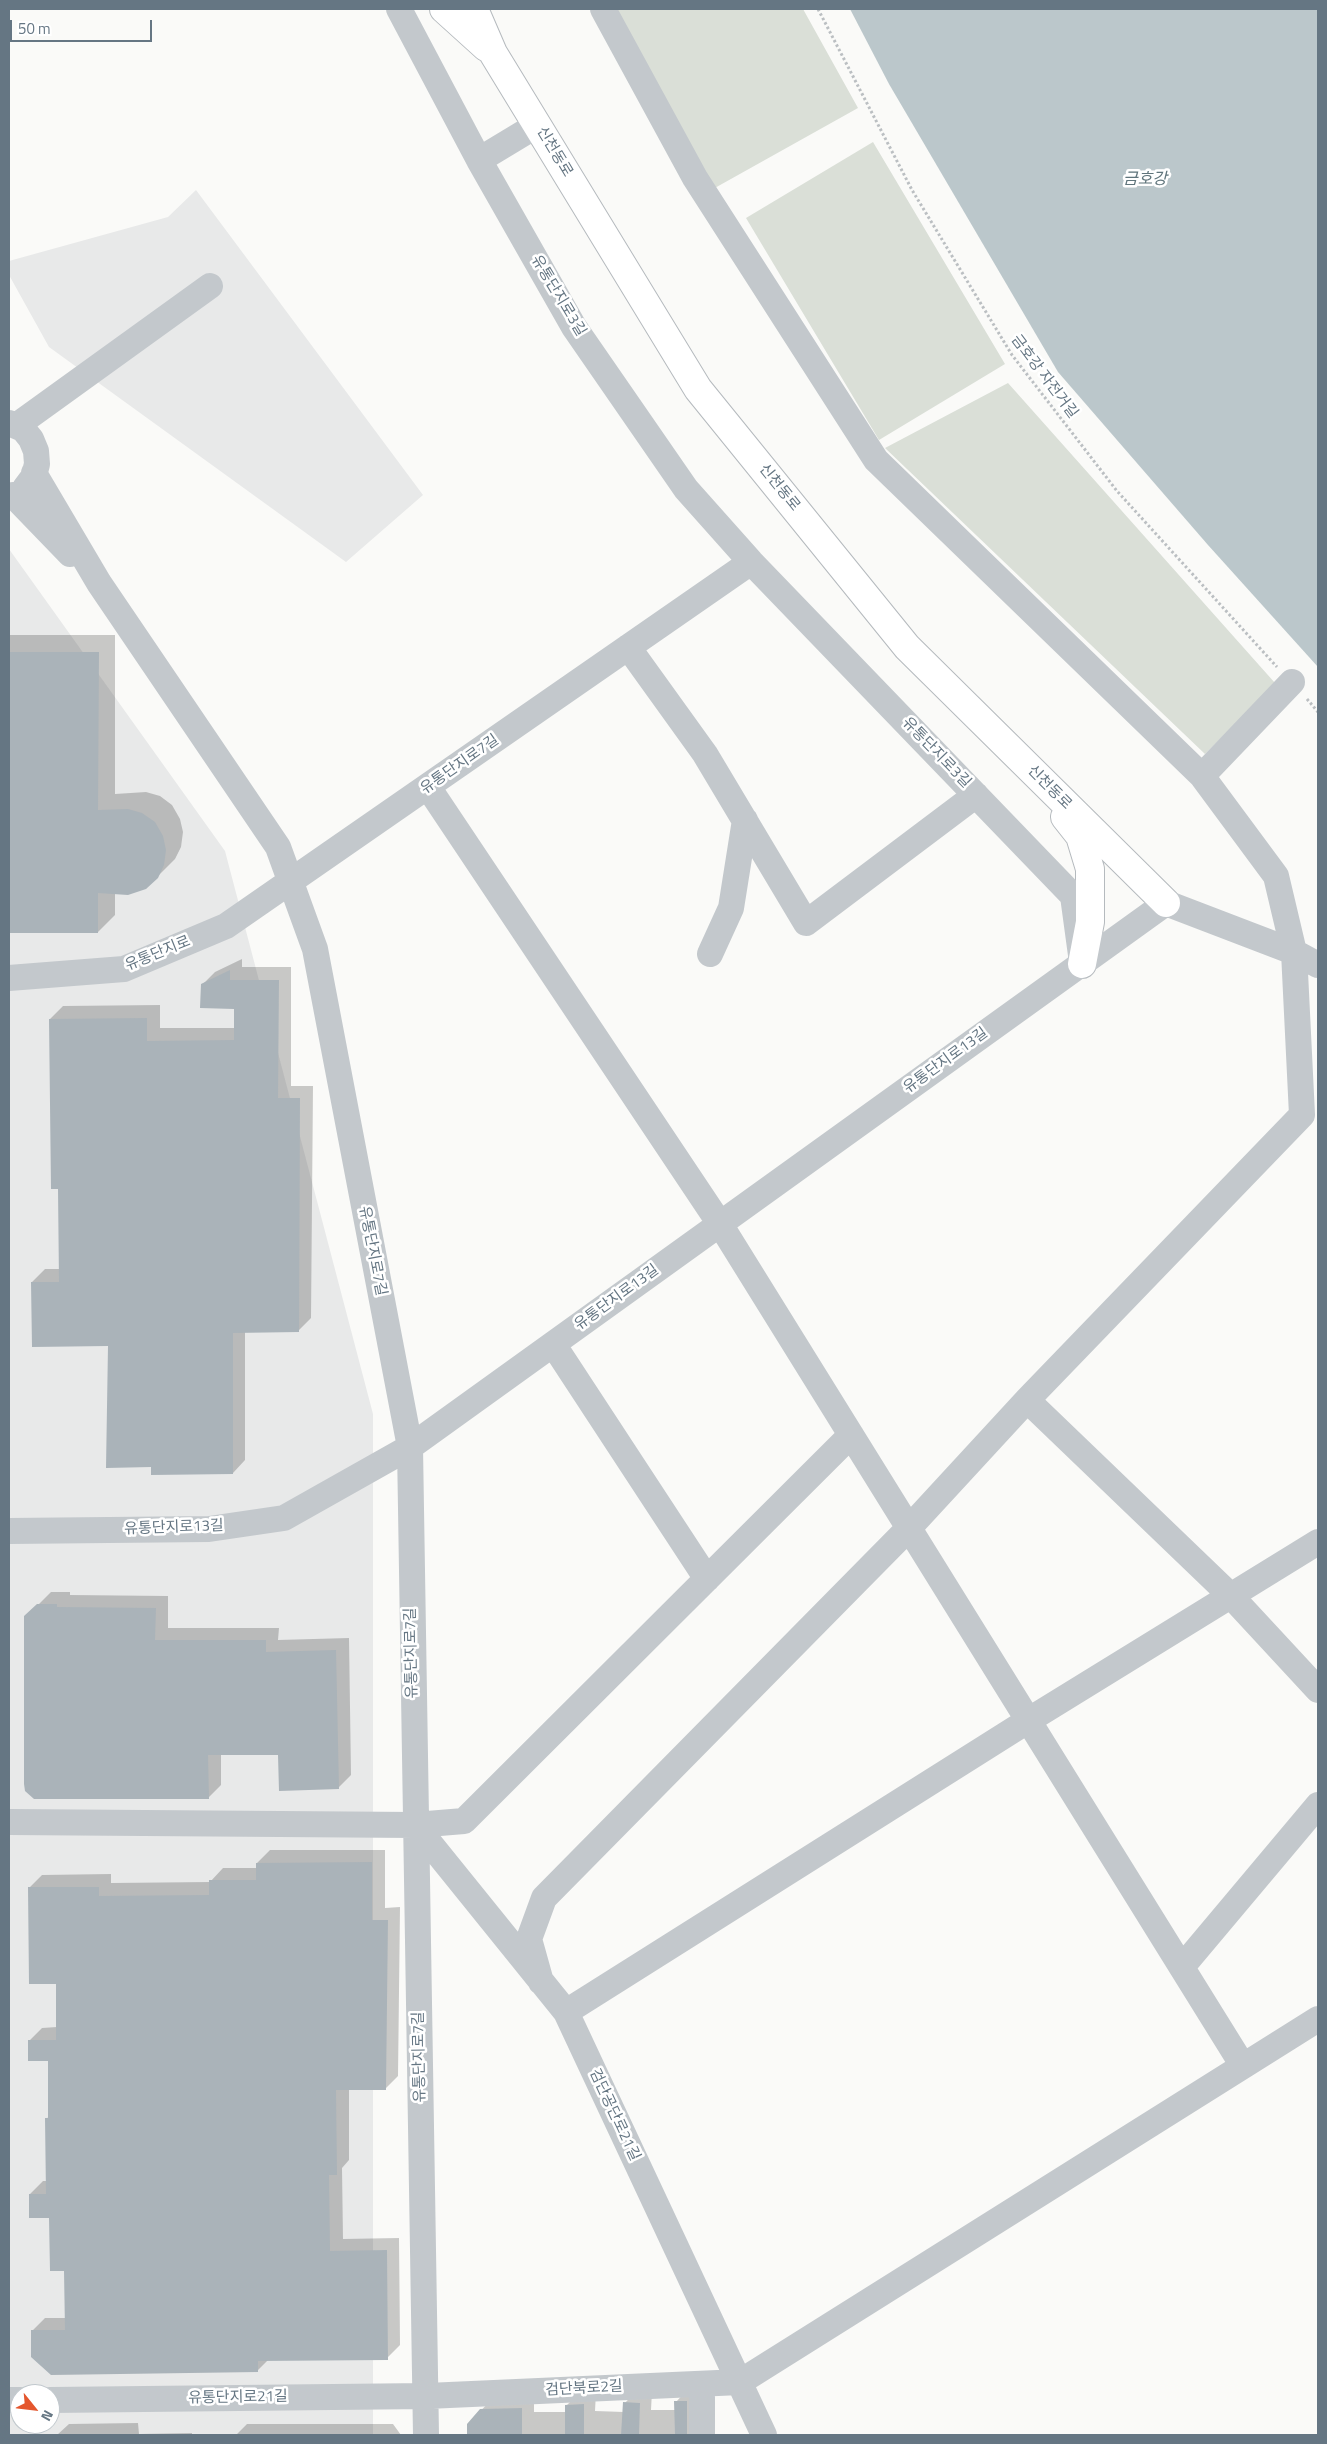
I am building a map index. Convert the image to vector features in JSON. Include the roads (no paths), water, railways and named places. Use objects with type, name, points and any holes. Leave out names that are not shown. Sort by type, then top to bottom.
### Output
[{"type":"main road","points":[[444,9],[493,53]]},
{"type":"main road","name":"신천동로","points":[[474,9],[493,53],[698,388],[907,647],[1166,903]]},
{"type":"main road","points":[[493,53],[494,9]]},
{"type":"main road","points":[[1027,766],[1080,836],[1090,869],[1090,922],[1082,964]]},
{"type":"street","name":"유통단지로3길","points":[[399,9],[479,160],[574,327],[686,489],[751,562],[1073,896],[1082,964]]},
{"type":"street","points":[[603,9],[694,178],[876,460],[1202,776],[1276,876],[1306,948],[1318,965]]},
{"type":"street","points":[[479,160],[537,125]]},
{"type":"street","points":[[12,424],[210,286]]},
{"type":"street","points":[[12,424],[23,429],[31,439],[36,451],[37,464],[26,487],[11,496],[99,583]]},
{"type":"street","points":[[34,473],[99,583]]},
{"type":"street","points":[[751,562],[628,647],[705,754],[806,923],[976,795]]},
{"type":"street","name":"유통단지로7길","points":[[99,583],[278,846],[315,949],[410,1447],[415,1825],[427,2396],[426,2435]]},
{"type":"street","name":"유통단지로7길","points":[[291,883],[628,647]]},
{"type":"street","points":[[1202,776],[1292,682]]},
{"type":"street","points":[[428,787],[720,1224],[1244,2066]]},
{"type":"street","points":[[710,954],[731,908],[745,820]]},
{"type":"street","name":"유통단지로","points":[[9,978],[124,970],[226,926],[291,883]]},
{"type":"street","points":[[1166,903],[1306,948]]},
{"type":"street","name":"유통단지로13길","points":[[9,1531],[209,1529],[284,1518],[410,1447],[1166,903]]},
{"type":"street","points":[[541,1982],[529,1939],[544,1898],[909,1528],[1027,1400],[1302,1115],[1306,948]]},
{"type":"street","points":[[553,1344],[707,1579]]},
{"type":"street","points":[[1027,1400],[1231,1596],[1318,1690]]},
{"type":"street","points":[[9,1822],[415,1825],[464,1821],[851,1435]]},
{"type":"street","points":[[566,2012],[1029,1720],[1318,1542]]},
{"type":"street","points":[[1182,1967],[1318,1805]]},
{"type":"street","name":"검단공단로21길","points":[[415,1825],[566,2012],[764,2435]]},
{"type":"street","points":[[740,2382],[1318,2019]]},
{"type":"street","name":"검단북로2길","points":[[427,2396],[740,2382]]},
{"type":"street","points":[[702,2384],[702,2435]]},
{"type":"street","name":"유통단지로21길","points":[[60,2400],[427,2396]]},
{"type":"water","name":"금호강","points":[[850,9],[1318,9],[1318,667],[1208,545],[1058,372],[889,84]]}]
